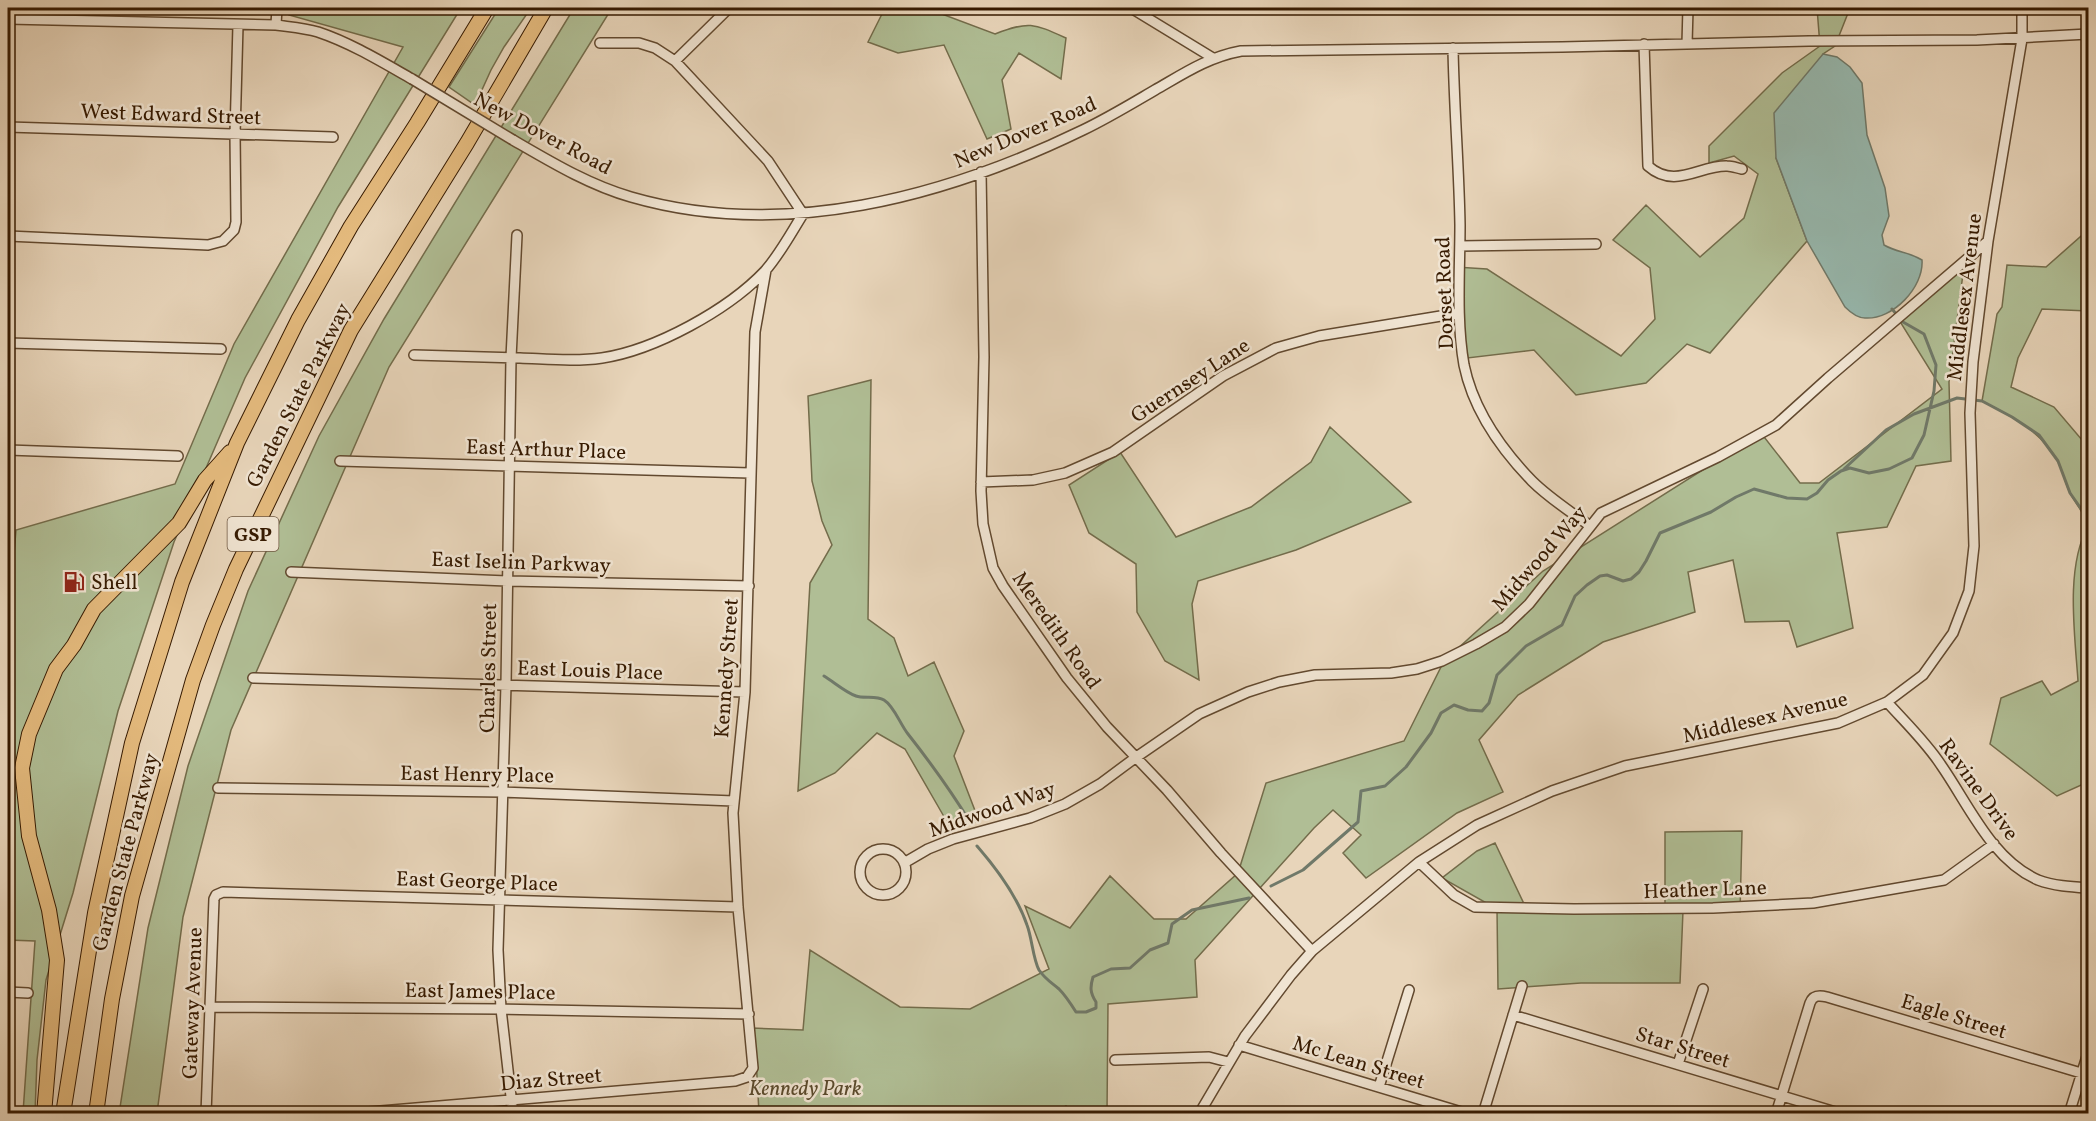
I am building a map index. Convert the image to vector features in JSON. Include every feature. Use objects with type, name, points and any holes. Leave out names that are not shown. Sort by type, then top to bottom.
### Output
[{"type":"highway","name":"Garden State Parkway","points":[[63,1113],[95,913],[132,743],[182,582],[237,443],[324,272],[488,8]]},
{"type":"highway","name":"Garden State Parkway","points":[[96,1113],[112,999],[132,896],[193,680],[217,615],[236,569],[351,330],[467,143],[546,8]]},
{"type":"highway","points":[[44,1113],[57,960],[49,910],[29,836],[22,768],[29,734],[56,669],[74,645],[94,609],[179,523],[205,480],[237,443]]},
{"type":"street","points":[[9,19],[10,8]]},
{"type":"street","points":[[276,25],[277,8]]},
{"type":"street","points":[[675,62],[729,8]]},
{"type":"street","points":[[1131,8],[1213,58]]},
{"type":"street","points":[[1687,44],[1688,8]]},
{"type":"street","name":"Middlesex Avenue","points":[[1198,1113],[1239,1045],[1291,975],[1312,951],[1419,862],[1477,825],[1552,791],[1625,766],[1839,723],[1887,702],[1923,675],[1953,633],[1969,591],[1974,546],[1971,388],[1988,242],[2022,39],[2022,8]]},
{"type":"street","name":"New Dover Road","points":[[9,19],[276,25],[318,33],[367,54],[513,140],[592,183],[639,199],[705,213],[735,215],[803,214],[857,207],[944,185],[1082,130],[1213,58],[1241,51],[2022,39],[2088,34]]},
{"type":"street","points":[[8,236],[216,244],[230,236],[234,230],[236,218],[235,134],[238,25]]},
{"type":"street","points":[[414,355],[575,360],[603,358],[633,351],[680,330],[726,305],[765,270],[803,214],[768,161],[675,62],[655,48],[639,44],[600,43]]},
{"type":"street","points":[[1644,44],[1648,166],[1671,176],[1689,176],[1711,168],[1726,166],[1742,169]]},
{"type":"street","name":"Dorset Road","points":[[1453,48],[1460,246],[1459,313],[1465,367],[1471,387],[1491,429],[1533,482],[1590,525]]},
{"type":"street","name":"West Edward Street","points":[[8,127],[333,137]]},
{"type":"street","name":"Meredith Road","points":[[981,172],[984,357],[981,482],[983,525],[993,568],[1067,678],[1135,758],[1167,790],[1312,951]]},
{"type":"street","name":"Charles Street","points":[[513,1113],[501,1009],[498,900],[506,685],[511,358],[517,235]]},
{"type":"street","name":"Midwood Way","points":[[904,863],[928,849],[953,839],[1030,819],[1065,804],[1100,784],[1199,714],[1248,692],[1279,682],[1315,675],[1391,673],[1417,669],[1443,661],[1476,644],[1505,627],[1529,604],[1601,513],[1718,457],[1776,425],[1988,242]]},
{"type":"street","points":[[1460,246],[1596,244]]},
{"type":"street","name":"Kennedy Street","points":[[753,1068],[738,907],[733,813],[746,692],[755,332],[765,270]]},
{"type":"street","name":"Guernsey Lane","points":[[981,482],[1033,480],[1065,474],[1113,452],[1223,376],[1276,348],[1319,336],[1459,313]]},
{"type":"street","points":[[8,343],[221,349]]},
{"type":"street","points":[[8,450],[178,456]]},
{"type":"street","name":"East Arthur Place","points":[[340,461],[750,473]]},
{"type":"street","name":"East Iselin Parkway","points":[[291,572],[507,581],[749,586]]},
{"type":"street","name":"East Louis Place","points":[[253,678],[746,692]]},
{"type":"street","name":"Ravine Drive","points":[[1887,702],[1940,764],[1965,806],[2012,864],[2039,880],[2088,888]]},
{"type":"street","name":"East Henry Place","points":[[219,788],[502,792],[734,801]]},
{"type":"street","name":"Heather Lane","points":[[1419,862],[1454,895],[1475,907],[1713,908],[1813,903],[1944,880],[1994,844]]},
{"type":"street","points":[[881,849],[895,852],[904,863],[905,878],[896,891],[889,894],[873,893],[862,883],[860,867],[863,860],[874,851],[881,849]]},
{"type":"street","name":"East George Place","points":[[216,895],[232,892],[738,907]]},
{"type":"street","name":"Gateway Avenue","points":[[206,1113],[214,899],[216,895]]},
{"type":"street","points":[[1483,1113],[1522,986]]},
{"type":"street","points":[[1678,1064],[1702,989]]},
{"type":"street","points":[[1379,1087],[1409,990]]},
{"type":"street","points":[[8,992],[28,993]]},
{"type":"street","name":"Eagle Street","points":[[1781,1095],[1810,1003],[1815,996],[1827,996],[2081,1073]]},
{"type":"street","name":"East James Place","points":[[211,1006],[749,1014]]},
{"type":"street","name":"Star Street","points":[[1513,1015],[1842,1113]]},
{"type":"street","name":"Mc Lean Street","points":[[1239,1045],[1468,1113]]},
{"type":"street","points":[[2069,1113],[2088,1053]]},
{"type":"street","points":[[1115,1060],[1209,1057],[1228,1062]]},
{"type":"street","name":"Diaz Street","points":[[345,1113],[383,1112],[735,1081],[747,1077],[753,1068]]},
{"type":"street","points":[[1776,1113],[1781,1095]]},
{"type":"green space","points":[[289,8],[461,8],[338,207],[245,378],[174,542],[118,711],[73,893],[46,980],[37,1060],[35,1113],[23,1113],[35,941],[8,940],[8,604],[16,530],[175,484],[234,344],[403,47],[289,15]]},
{"type":"green space","points":[[499,8],[531,8],[504,47],[475,105],[449,87]]},
{"type":"green space","points":[[574,8],[612,8],[389,367],[231,730],[183,917],[157,1113],[119,1114],[148,928],[188,766],[248,591],[319,436],[384,319]]},
{"type":"green space","points":[[885,8],[926,8],[995,34],[1024,26],[1046,29],[1066,38],[1061,79],[1019,53],[1002,80],[1011,129],[987,139],[944,45],[898,53],[868,42]]},
{"type":"green space","points":[[1817,8],[1850,8],[1835,46],[1823,54],[1776,158],[1807,241],[1710,353],[1687,344],[1646,383],[1576,395],[1534,350],[1459,359],[1456,267],[1487,269],[1621,356],[1655,319],[1650,268],[1613,240],[1646,205],[1700,257],[1744,218],[1758,174],[1734,156],[1709,163],[1709,146],[1782,73],[1820,46]]},
{"type":"green space","points":[[2088,230],[2088,311],[2042,309],[2018,358],[2011,387],[2054,407],[2088,447],[2088,526],[2051,451],[2035,433],[2004,412],[1982,401],[1997,314],[2002,307],[2007,265],[2046,267]]},
{"type":"green space","name":"Kennedy Park","points":[[1964,266],[1949,382],[1951,461],[1916,466],[1887,527],[1837,533],[1853,628],[1797,647],[1789,621],[1745,622],[1733,560],[1688,572],[1695,612],[1603,642],[1518,695],[1479,740],[1503,792],[1457,813],[1366,878],[1343,853],[1361,835],[1333,810],[1195,960],[1197,997],[1108,1004],[1107,1113],[1074,1113],[1066,1106],[1052,1114],[759,1113],[752,1028],[803,1030],[810,950],[900,1007],[970,1009],[1049,969],[1025,906],[1070,928],[1110,876],[1154,919],[1186,919],[1238,873],[1266,783],[1404,741],[1444,661],[1543,571],[1761,433],[1800,483],[1819,483],[1942,389],[1899,320]]},
{"type":"green space","points":[[871,380],[868,619],[894,638],[908,676],[934,662],[964,731],[954,756],[979,821],[950,827],[905,749],[877,733],[835,773],[798,791],[810,583],[832,545],[822,521],[812,481],[808,396]]},
{"type":"green space","points":[[1330,427],[1411,502],[1296,550],[1198,581],[1192,604],[1199,680],[1165,661],[1137,612],[1136,564],[1089,533],[1069,485],[1120,452],[1176,537],[1251,507],[1311,462]]},
{"type":"green space","points":[[2088,526],[2088,782],[2057,796],[1990,744],[2001,698],[2042,681],[2051,695],[2078,681],[2073,602],[2074,581],[2076,561]]},
{"type":"green space","points":[[1742,831],[1740,912],[1683,911],[1680,983],[1581,983],[1498,989],[1497,909],[1442,878],[1477,851],[1495,843],[1527,910],[1665,910],[1665,832]]},
{"type":"water","points":[[1823,54],[1837,57],[1850,67],[1862,83],[1867,135],[1885,188],[1889,216],[1882,235],[1884,245],[1922,260],[1918,281],[1905,300],[1886,314],[1876,317],[1859,317],[1845,307],[1807,241],[1776,158],[1774,113]]},
{"type":"waterway","points":[[1271,886],[1303,870],[1358,822],[1361,791],[1385,786],[1406,767],[1431,733],[1441,713],[1454,705],[1468,710],[1482,711],[1489,703],[1497,675],[1526,646],[1562,625],[1575,596],[1587,585],[1600,576],[1607,575],[1623,581],[1631,579],[1639,572],[1660,533],[1711,512],[1754,489],[1787,498],[1807,499],[1841,471],[1850,468],[1869,473],[1889,469],[1912,458],[1924,435],[1934,391],[1936,365],[1924,334],[1903,322],[1892,309]]},
{"type":"waterway","points":[[1844,469],[1886,430],[1914,414],[1957,398],[1982,401],[2039,435],[2058,461],[2070,493],[2084,513],[2088,529]]},
{"type":"waterway","points":[[824,676],[856,696],[877,698],[888,703],[970,822]]},
{"type":"waterway","points":[[977,846],[999,873],[1018,904],[1029,930],[1039,970],[1062,992],[1076,1012],[1086,1012],[1096,1008],[1091,990],[1093,977],[1111,969],[1130,968],[1150,950],[1168,943],[1172,924],[1192,910],[1249,898]]},
{"type":"place","name":"Shell","points":[[74,582]]}]
